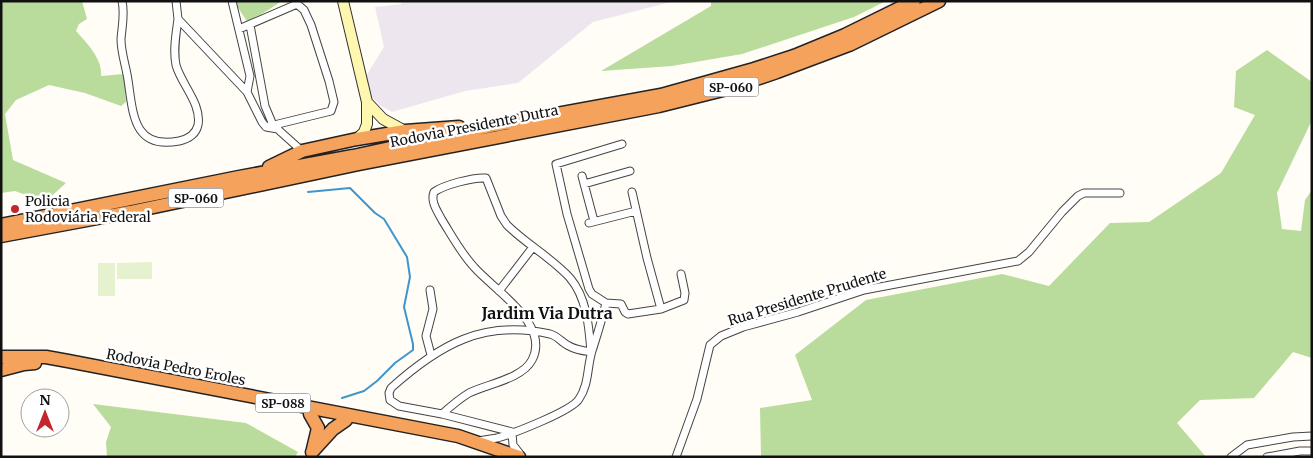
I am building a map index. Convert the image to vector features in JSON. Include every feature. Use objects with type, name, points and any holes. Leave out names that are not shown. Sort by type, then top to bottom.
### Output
[{"type":"highway","name":"Rodovia Presidente Dutra","points":[[1,225],[353,156],[496,125],[661,95],[754,69],[845,35],[914,1]]},
{"type":"highway","name":"Rodovia Presidente Dutra","points":[[1,236],[659,106],[728,88],[777,72],[849,45],[939,1]]},
{"type":"highway","points":[[242,177],[302,152],[357,139],[405,132],[496,125]]},
{"type":"highway","name":"Rodovia Pedro Eroles","points":[[1,357],[46,357],[458,436],[518,457]]},
{"type":"highway","name":"Rodovia Pedro Eroles","points":[[1,370],[24,364],[53,362],[457,442],[502,457]]},
{"type":"highway","points":[[310,414],[318,428],[312,452],[333,429],[346,420]]},
{"type":"street","points":[[122,1],[124,11],[122,51],[134,119],[140,131],[151,140],[158,141],[186,139],[196,131],[198,126],[197,111],[175,58],[175,35],[178,19],[176,1]]},
{"type":"street","points":[[232,1],[250,76],[247,92]]},
{"type":"street","points":[[343,1],[367,102],[367,124],[364,132],[357,139]]},
{"type":"street","points":[[239,29],[297,3],[304,10],[311,25],[329,81],[334,107],[328,113],[272,127]]},
{"type":"street","points":[[178,19],[247,92],[262,122],[272,127],[302,152]]},
{"type":"street","points":[[250,25],[260,83],[272,127]]},
{"type":"street","points":[[247,92],[260,83]]},
{"type":"street","points":[[367,102],[383,119],[405,132]]},
{"type":"street","points":[[622,144],[556,164],[566,214],[589,289],[592,294],[606,303],[621,304],[628,314],[661,309],[684,300],[685,293],[681,274]]},
{"type":"street","points":[[630,171],[583,180],[591,222],[636,211]]},
{"type":"street","points":[[442,414],[456,401],[471,392],[510,376],[526,367],[531,361],[536,346],[526,318],[465,257],[434,206],[432,198],[434,192],[439,188],[484,177],[487,180],[501,216],[507,225],[570,278],[578,291],[589,324],[591,352],[586,385],[578,401],[558,413],[497,438],[473,441]]},
{"type":"street","points":[[632,192],[661,309]]},
{"type":"street","name":"Rua Presidente Prudente","points":[[676,457],[697,399],[710,345],[716,338],[742,327],[798,312],[864,290],[1018,262],[1078,196],[1084,192],[1120,193]]},
{"type":"street","points":[[499,291],[533,247]]},
{"type":"street","points":[[430,290],[433,309],[426,336],[431,355]]},
{"type":"street","points":[[591,352],[600,329],[606,303]]},
{"type":"street","points":[[512,432],[442,414],[399,406],[390,400],[391,388],[431,355],[456,342],[484,333],[515,330],[532,331],[554,335],[574,348],[591,352]]},
{"type":"street","points":[[512,432],[513,445],[523,457]]},
{"type":"street","points":[[1231,457],[1247,445],[1293,437],[1312,436]]},
{"type":"street","points":[[1266,457],[1300,451],[1312,451]]},
{"type":"shaded area","points":[[401,1],[675,1],[593,22],[518,83],[465,91],[392,112],[381,106],[371,96],[366,76],[384,47],[375,7],[401,4]]},
{"type":"green space","points":[[1,1],[82,1],[87,19],[79,24],[76,31],[97,57],[101,76],[124,74],[126,102],[121,106],[85,93],[49,85],[16,100],[5,114],[13,160],[66,183],[45,202],[15,191],[1,193]]},
{"type":"green space","points":[[237,1],[282,1],[248,23],[237,6]]},
{"type":"green space","points":[[711,1],[886,1],[854,17],[742,54],[672,66],[601,71],[711,6]]},
{"type":"green space","points":[[1267,50],[1312,82],[1312,120],[1277,193],[1282,229],[1301,231],[1305,200],[1312,190],[1312,358],[1293,352],[1254,398],[1200,400],[1177,423],[1206,457],[761,457],[760,408],[812,400],[795,355],[866,300],[1002,274],[1049,286],[1110,223],[1149,222],[1221,173],[1255,115],[1234,107],[1236,71]]},
{"type":"green space","points":[[152,262],[152,279],[117,279],[117,263]]},
{"type":"green space","points":[[98,263],[115,263],[115,296],[98,296]]},
{"type":"green space","points":[[93,404],[246,423],[298,452],[295,457],[107,457],[106,442],[111,427]]},
{"type":"waterway","points":[[308,192],[350,188],[375,213],[384,219],[407,257],[410,277],[404,307],[413,350],[395,363],[364,391],[342,398]]},
{"type":"place","name":"Policia Rodoviária Federal","points":[[15,209]]},
{"type":"district","name":"Jardim Via Dutra","points":[[547,313]]}]
